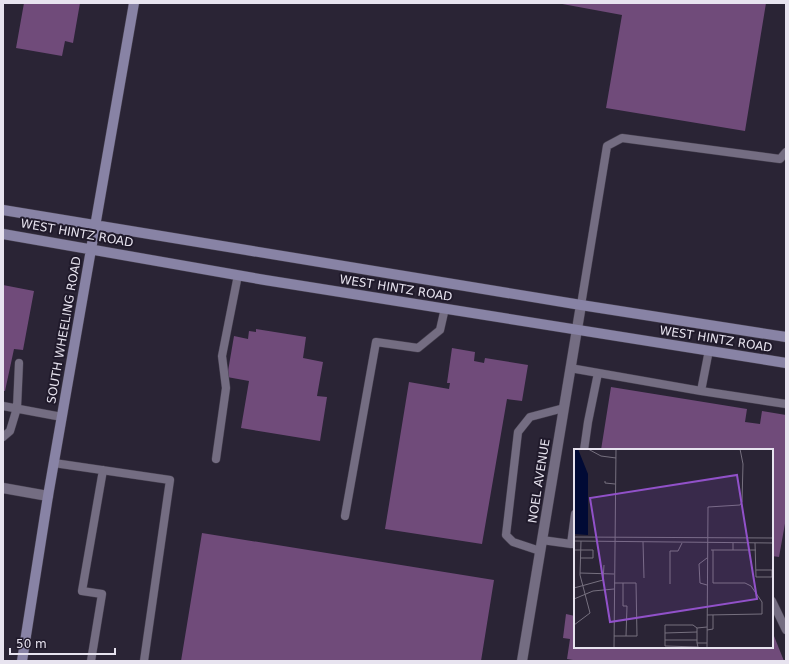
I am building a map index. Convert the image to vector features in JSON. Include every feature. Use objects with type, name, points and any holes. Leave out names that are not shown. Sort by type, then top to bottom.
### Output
[{"type":"main road","name":"SOUTH WHEELING ROAD","points":[[22,661],[48,496],[134,3]]},
{"type":"main road","name":"WEST HINTZ ROAD","points":[[3,210],[96,224],[580,305],[786,337]]},
{"type":"main road","name":"WEST HINTZ ROAD","points":[[3,234],[92,248],[238,275],[786,363]]},
{"type":"street","name":"NOEL AVENUE","points":[[522,661],[580,305]]},
{"type":"street","points":[[3,488],[48,496]]},
{"type":"lane","points":[[580,305],[608,146],[622,138],[780,158],[786,152]]},
{"type":"lane","points":[[216,460],[226,388],[222,356],[238,275]]},
{"type":"lane","points":[[345,516],[376,342],[418,348],[440,330],[445,308]]},
{"type":"lane","points":[[701,391],[709,350]]},
{"type":"lane","points":[[3,438],[10,431],[17,408],[19,363]]},
{"type":"lane","points":[[570,368],[786,404]]},
{"type":"lane","points":[[584,449],[598,373]]},
{"type":"lane","points":[[3,406],[62,417]]},
{"type":"lane","points":[[540,552],[513,542],[506,535],[518,432],[530,417],[564,408]]},
{"type":"lane","points":[[54,463],[170,480],[144,661]]},
{"type":"lane","points":[[91,661],[102,594],[82,591],[103,470]]},
{"type":"lane","points":[[542,540],[573,544],[574,529]]},
{"type":"lane","points":[[773,603],[786,630]]},
{"type":"building","points":[[24,3],[80,3],[73,43],[65,41],[62,56],[16,48]]},
{"type":"building","points":[[557,3],[766,3],[745,131],[606,108],[622,15]]},
{"type":"building","points":[[3,285],[34,291],[23,350],[14,349],[5,391],[3,391]]},
{"type":"building","points":[[256,329],[306,337],[303,358],[323,362],[317,396],[327,397],[320,441],[241,428],[249,381],[227,377],[234,336],[248,339],[249,331],[256,332]]},
{"type":"building","points":[[452,348],[475,352],[474,361],[484,363],[485,358],[528,365],[522,401],[507,399],[482,544],[385,529],[409,382],[449,389],[450,383],[447,383]]},
{"type":"building","points":[[611,387],[747,409],[745,422],[760,424],[762,411],[786,415],[786,518],[779,557],[773,556],[773,449],[601,449]]},
{"type":"building","points":[[202,533],[494,580],[481,661],[181,661]]},
{"type":"building","points":[[566,614],[574,616],[574,648],[773,648],[773,634],[784,661],[579,661],[567,659],[570,639],[563,638]]}]
